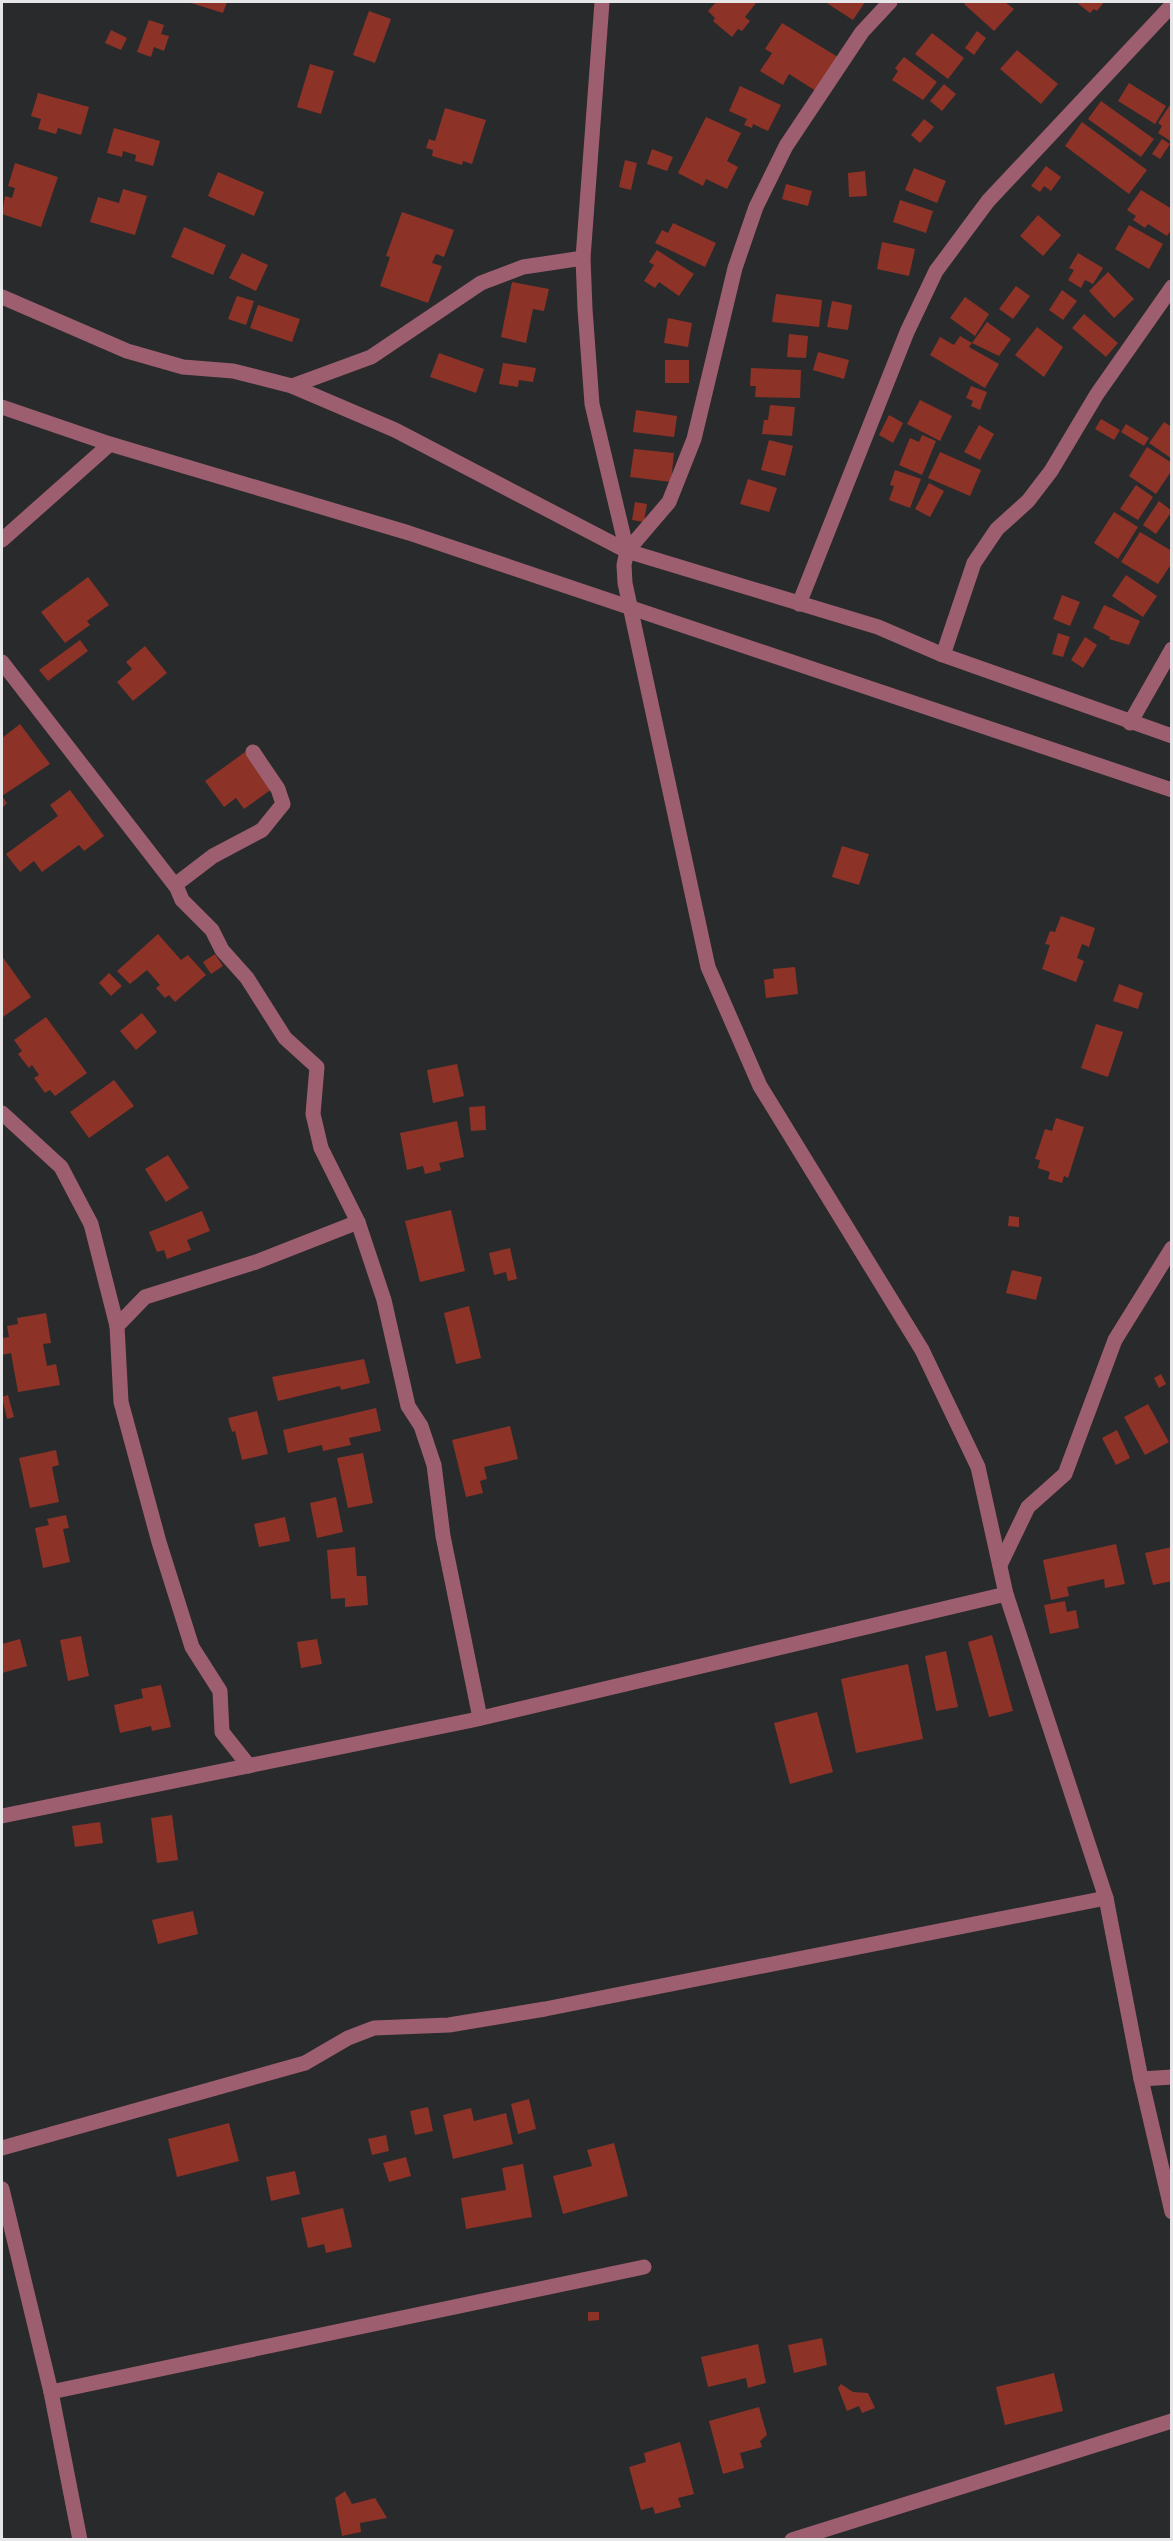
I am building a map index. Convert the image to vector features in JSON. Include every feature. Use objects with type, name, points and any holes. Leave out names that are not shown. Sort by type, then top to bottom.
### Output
[{"type":"street","points":[[602,2],[583,258],[592,404],[627,551],[624,565],[625,583],[683,861],[708,967],[760,1086],[922,1350],[978,1467],[1006,1594],[1106,1898],[1141,2079],[1172,2212]]},
{"type":"street","points":[[627,551],[669,502],[694,439],[735,268],[756,207],[786,146],[862,32],[890,2]]},
{"type":"street","points":[[798,604],[907,332],[936,272],[988,201],[1172,5]]},
{"type":"street","points":[[292,386],[371,357],[481,283],[523,267],[583,258]]},
{"type":"street","points":[[943,655],[974,563],[997,529],[1028,501],[1051,471],[1097,394],[1172,287]]},
{"type":"street","points":[[2,297],[127,351],[183,366],[233,371],[292,386],[395,430],[627,551],[878,627],[943,655],[1172,736]]},
{"type":"street","points":[[2,407],[110,444],[409,533],[1172,789]]},
{"type":"street","points":[[2,540],[110,444]]},
{"type":"street","points":[[1130,723],[1172,649]]},
{"type":"street","points":[[2,663],[175,885],[182,900],[212,930],[222,950],[247,978],[285,1038],[317,1067],[314,1114],[321,1148],[358,1222],[384,1299],[408,1406],[421,1426],[434,1465],[443,1536],[480,1718]]},
{"type":"street","points":[[175,885],[213,856],[262,830],[283,804],[278,789],[253,752]]},
{"type":"street","points":[[2,1113],[61,1167],[91,1224],[117,1326],[121,1402],[159,1542],[192,1647],[220,1691],[222,1732],[249,1766]]},
{"type":"street","points":[[117,1326],[145,1298],[256,1262],[358,1222]]},
{"type":"street","points":[[1000,1565],[1029,1507],[1065,1474],[1115,1340],[1172,1248]]},
{"type":"street","points":[[2,1816],[480,1718],[1006,1594]]},
{"type":"street","points":[[2,2148],[305,2063],[348,2038],[374,2028],[449,2025],[545,2009],[1106,1898]]},
{"type":"street","points":[[1141,2079],[1172,2077]]},
{"type":"street","points":[[2,2189],[51,2392],[80,2540]]},
{"type":"street","points":[[51,2392],[644,2266]]},
{"type":"street","points":[[792,2540],[1172,2421]]},
{"type":"building","points":[[188,2],[227,2],[223,13]]},
{"type":"building","points":[[716,2],[756,3],[745,17],[750,21],[742,31],[738,29],[732,37],[713,21],[715,18],[708,11]]},
{"type":"building","points":[[825,2],[865,2],[853,20]]},
{"type":"building","points":[[967,2],[1005,2],[1014,9],[994,31],[964,4]]},
{"type":"building","points":[[1076,2],[1104,2],[1097,11],[1094,9],[1090,13]]},
{"type":"building","points":[[369,11],[391,19],[375,63],[353,55]]},
{"type":"building","points":[[149,20],[164,25],[161,34],[169,36],[164,51],[154,47],[151,57],[137,52]]},
{"type":"building","points":[[782,23],[838,57],[816,91],[789,74],[783,85],[760,71],[772,53],[765,49]]},
{"type":"building","points":[[111,30],[127,38],[121,50],[105,43]]},
{"type":"building","points":[[977,31],[986,38],[974,55],[965,48]]},
{"type":"building","points":[[932,33],[964,58],[948,79],[915,54]]},
{"type":"building","points":[[1017,50],[1058,84],[1041,104],[1000,69]]},
{"type":"building","points":[[904,57],[937,82],[923,100],[892,80],[898,71],[895,68]]},
{"type":"building","points":[[310,64],[334,71],[321,114],[297,107]]},
{"type":"building","points":[[1129,83],[1166,106],[1155,124],[1118,101]]},
{"type":"building","points":[[944,84],[956,94],[942,111],[930,101]]},
{"type":"building","points":[[740,86],[781,105],[768,131],[753,124],[752,128],[744,125],[747,119],[729,111]]},
{"type":"building","points":[[38,93],[89,107],[81,135],[58,128],[56,134],[38,129],[41,119],[31,116]]},
{"type":"building","points":[[1101,101],[1154,139],[1141,157],[1088,119]]},
{"type":"building","points":[[1172,102],[1172,142],[1158,133],[1162,126],[1158,123]]},
{"type":"building","points":[[445,108],[486,120],[472,164],[463,161],[462,165],[432,156],[433,150],[426,148],[429,139],[435,141]]},
{"type":"building","points":[[706,117],[741,133],[727,161],[738,167],[727,189],[706,179],[703,186],[678,173]]},
{"type":"building","points":[[924,119],[934,127],[920,143],[911,135]]},
{"type":"building","points":[[1082,122],[1147,170],[1129,194],[1065,146]]},
{"type":"building","points":[[114,128],[160,141],[153,166],[135,161],[136,155],[123,151],[122,157],[107,153]]},
{"type":"building","points":[[1162,139],[1170,144],[1160,159],[1152,154]]},
{"type":"building","points":[[652,149],[673,157],[667,171],[647,164]]},
{"type":"building","points":[[625,160],[637,163],[631,190],[619,187]]},
{"type":"building","points":[[15,163],[58,177],[41,227],[2,214],[5,196],[12,198],[15,188],[8,186]]},
{"type":"building","points":[[1046,166],[1061,177],[1051,191],[1044,186],[1040,192],[1031,186]]},
{"type":"building","points":[[914,168],[946,181],[937,203],[905,190]]},
{"type":"building","points":[[865,171],[867,196],[849,197],[848,173]]},
{"type":"building","points":[[218,172],[264,192],[254,216],[208,196]]},
{"type":"building","points":[[786,184],[812,191],[808,206],[782,199]]},
{"type":"building","points":[[123,189],[147,196],[135,235],[90,222],[98,197],[119,203]]},
{"type":"building","points":[[1141,190],[1172,209],[1172,229],[1167,236],[1148,224],[1145,228],[1133,220],[1136,216],[1127,210]]},
{"type":"building","points":[[900,200],[933,211],[926,233],[893,222]]},
{"type":"building","points":[[402,212],[454,230],[444,257],[436,254],[432,263],[442,266],[428,303],[380,286],[390,257],[386,256]]},
{"type":"building","points":[[1038,215],[1061,235],[1043,256],[1020,236]]},
{"type":"building","points":[[673,223],[716,243],[705,267],[655,243],[662,230],[668,233]]},
{"type":"building","points":[[1129,225],[1163,244],[1149,269],[1115,249]]},
{"type":"building","points":[[184,227],[226,245],[213,275],[171,257]]},
{"type":"building","points":[[882,242],[915,249],[909,276],[877,269]]},
{"type":"building","points":[[657,250],[694,274],[679,296],[659,282],[655,288],[644,281],[654,265],[649,262]]},
{"type":"building","points":[[242,253],[268,265],[256,291],[229,278]]},
{"type":"building","points":[[1078,253],[1103,268],[1093,284],[1085,280],[1081,288],[1068,280],[1074,270],[1069,268]]},
{"type":"building","points":[[1108,272],[1134,299],[1114,318],[1089,291]]},
{"type":"building","points":[[512,282],[549,289],[544,311],[533,309],[526,343],[501,337]]},
{"type":"building","points":[[1016,286],[1030,296],[1013,319],[999,309]]},
{"type":"building","points":[[1062,290],[1077,301],[1063,320],[1049,310]]},
{"type":"building","points":[[776,294],[822,300],[819,327],[772,322]]},
{"type":"building","points":[[237,296],[254,301],[246,325],[228,319]]},
{"type":"building","points":[[965,297],[989,314],[975,336],[950,318]]},
{"type":"building","points":[[832,301],[852,305],[848,330],[827,327]]},
{"type":"building","points":[[258,305],[300,319],[292,342],[250,328]]},
{"type":"building","points":[[1084,314],[1118,343],[1106,357],[1072,328]]},
{"type":"building","points":[[668,318],[692,323],[688,347],[664,343]]},
{"type":"building","points":[[987,322],[1011,339],[999,356],[972,343]]},
{"type":"building","points":[[1037,327],[1063,347],[1044,377],[1015,355]]},
{"type":"building","points":[[789,334],[808,336],[806,358],[787,357]]},
{"type":"building","points":[[960,336],[972,343],[969,347],[999,364],[985,388],[930,355],[940,337],[954,345]]},
{"type":"building","points":[[818,352],[849,360],[844,379],[813,370]]},
{"type":"building","points":[[439,353],[484,369],[476,393],[430,377]]},
{"type":"building","points":[[665,360],[689,360],[689,383],[665,383]]},
{"type":"building","points":[[503,363],[536,368],[533,382],[519,380],[518,387],[499,384]]},
{"type":"building","points":[[751,368],[801,370],[800,398],[755,397],[756,386],[750,386]]},
{"type":"building","points":[[971,386],[987,392],[980,410],[971,406],[973,401],[966,398]]},
{"type":"building","points":[[920,400],[952,416],[940,441],[907,424]]},
{"type":"building","points":[[770,405],[795,407],[792,436],[762,434],[764,420],[768,420]]},
{"type":"building","points":[[636,410],[677,416],[674,437],[633,432]]},
{"type":"building","points":[[889,415],[903,423],[893,443],[879,435]]},
{"type":"building","points":[[1101,419],[1120,430],[1114,440],[1095,429]]},
{"type":"building","points":[[1164,422],[1172,427],[1172,459],[1149,443]]},
{"type":"building","points":[[1126,424],[1149,438],[1144,446],[1121,432]]},
{"type":"building","points":[[979,425],[994,434],[980,460],[964,452]]},
{"type":"building","points":[[922,435],[936,441],[922,475],[899,465],[910,438],[919,442]]},
{"type":"building","points":[[769,440],[793,446],[785,476],[761,470]]},
{"type":"building","points":[[1147,447],[1172,463],[1172,470],[1156,494],[1129,476]]},
{"type":"building","points":[[634,449],[674,453],[671,482],[630,477]]},
{"type":"building","points":[[940,452],[981,470],[970,496],[928,478]]},
{"type":"building","points":[[895,470],[921,479],[910,508],[889,500],[894,486],[890,485]]},
{"type":"building","points":[[748,479],[777,488],[769,512],[740,504]]},
{"type":"building","points":[[929,483],[944,491],[930,517],[915,509]]},
{"type":"building","points":[[1136,485],[1153,497],[1138,520],[1120,509]]},
{"type":"building","points":[[1159,501],[1172,511],[1156,534],[1143,525]]},
{"type":"building","points":[[635,502],[647,504],[644,522],[632,520]]},
{"type":"building","points":[[1114,512],[1138,527],[1118,559],[1094,543]]},
{"type":"building","points":[[1140,532],[1172,551],[1172,563],[1158,584],[1121,562]]},
{"type":"building","points":[[1126,575],[1157,596],[1143,617],[1112,596]]},
{"type":"building","points":[[88,577],[109,605],[87,621],[90,625],[65,643],[41,612]]},
{"type":"building","points":[[1062,595],[1080,602],[1070,626],[1053,619]]},
{"type":"building","points":[[1104,605],[1140,621],[1129,645],[1109,639],[1110,637],[1093,628]]},
{"type":"building","points":[[1058,633],[1070,637],[1063,657],[1052,654]]},
{"type":"building","points":[[1085,637],[1097,645],[1083,668],[1071,660]]},
{"type":"building","points":[[80,640],[88,651],[48,681],[39,670]]},
{"type":"building","points":[[145,646],[167,673],[133,701],[117,682],[132,669],[126,662]]},
{"type":"building","points":[[20,724],[50,764],[2,796],[2,738]]},
{"type":"building","points":[[245,752],[272,789],[244,809],[236,798],[224,807],[205,781]]},
{"type":"building","points":[[70,790],[104,836],[84,851],[79,845],[42,872],[34,861],[20,872],[6,854],[58,816],[50,805]]},
{"type":"building","points":[[2,796],[7,803],[2,808]]},
{"type":"building","points":[[842,846],[869,854],[859,885],[832,877]]},
{"type":"building","points":[[1061,916],[1095,928],[1089,947],[1082,944],[1077,958],[1084,961],[1076,982],[1042,969],[1050,945],[1045,944],[1050,931],[1055,932]]},
{"type":"building","points":[[158,934],[181,960],[188,955],[206,975],[175,1002],[169,995],[165,998],[156,988],[160,985],[147,970],[130,984],[117,971]]},
{"type":"building","points":[[215,954],[223,966],[211,974],[203,962]]},
{"type":"building","points":[[2,956],[31,997],[3,1017],[2,1015]]},
{"type":"building","points":[[795,967],[798,994],[766,998],[764,980],[774,978],[773,969]]},
{"type":"building","points":[[109,973],[122,986],[111,996],[99,983]]},
{"type":"building","points":[[1119,984],[1143,993],[1138,1009],[1113,1001]]},
{"type":"building","points":[[142,1013],[157,1032],[136,1050],[120,1031]]},
{"type":"building","points":[[46,1017],[87,1073],[55,1096],[50,1090],[45,1093],[34,1078],[39,1075],[32,1065],[29,1068],[18,1054],[22,1051],[14,1040]]},
{"type":"building","points":[[1096,1024],[1123,1032],[1108,1077],[1081,1068]]},
{"type":"building","points":[[457,1064],[464,1096],[433,1103],[427,1070]]},
{"type":"building","points":[[114,1080],[134,1106],[89,1138],[70,1112]]},
{"type":"building","points":[[485,1106],[486,1130],[471,1131],[469,1107]]},
{"type":"building","points":[[1056,1118],[1084,1127],[1068,1178],[1064,1176],[1062,1183],[1048,1179],[1050,1172],[1038,1168],[1040,1160],[1035,1159],[1045,1129],[1052,1131]]},
{"type":"building","points":[[457,1121],[464,1157],[439,1163],[441,1170],[425,1174],[423,1166],[407,1170],[400,1133]]},
{"type":"building","points":[[168,1155],[189,1188],[166,1202],[145,1169]]},
{"type":"building","points":[[451,1210],[465,1271],[420,1282],[405,1221]]},
{"type":"building","points":[[202,1211],[210,1231],[187,1240],[191,1250],[167,1259],[164,1250],[157,1252],[149,1232]]},
{"type":"building","points":[[1009,1216],[1019,1217],[1019,1227],[1008,1226]]},
{"type":"building","points":[[510,1248],[517,1279],[508,1281],[506,1272],[494,1275],[489,1253]]},
{"type":"building","points":[[1012,1270],[1042,1277],[1036,1300],[1006,1293]]},
{"type":"building","points":[[469,1306],[481,1358],[456,1364],[444,1313]]},
{"type":"building","points":[[46,1313],[51,1343],[43,1344],[47,1366],[56,1364],[60,1385],[18,1392],[11,1353],[2,1355],[2,1338],[9,1337],[7,1326],[18,1324],[17,1318]]},
{"type":"building","points":[[364,1359],[370,1383],[341,1390],[340,1386],[278,1401],[272,1377]]},
{"type":"building","points":[[1161,1374],[1166,1384],[1159,1388],[1154,1378]]},
{"type":"building","points":[[8,1395],[14,1417],[7,1419],[2,1397]]},
{"type":"building","points":[[1148,1404],[1169,1442],[1145,1455],[1124,1417]]},
{"type":"building","points":[[376,1408],[381,1431],[349,1438],[351,1445],[323,1451],[322,1445],[288,1453],[283,1430]]},
{"type":"building","points":[[257,1411],[268,1454],[242,1460],[235,1431],[232,1432],[228,1418]]},
{"type":"building","points":[[510,1426],[518,1459],[484,1467],[487,1479],[480,1481],[483,1493],[466,1497],[452,1440]]},
{"type":"building","points":[[1117,1430],[1130,1458],[1116,1465],[1102,1438]]},
{"type":"building","points":[[56,1450],[59,1465],[52,1467],[59,1502],[30,1508],[19,1458]]},
{"type":"building","points":[[363,1453],[373,1503],[348,1508],[337,1458]]},
{"type":"building","points":[[336,1497],[343,1532],[317,1538],[310,1503]]},
{"type":"building","points":[[66,1515],[69,1528],[63,1529],[70,1562],[43,1568],[35,1528],[49,1525],[47,1519]]},
{"type":"building","points":[[285,1517],[290,1541],[259,1547],[254,1524]]},
{"type":"building","points":[[1116,1544],[1125,1584],[1105,1588],[1104,1579],[1067,1587],[1069,1596],[1051,1600],[1043,1560]]},
{"type":"building","points":[[355,1547],[357,1576],[366,1576],[368,1605],[345,1607],[345,1598],[331,1599],[327,1550]]},
{"type":"building","points":[[1172,1547],[1172,1581],[1153,1585],[1145,1553]]},
{"type":"building","points":[[1065,1601],[1067,1612],[1076,1610],[1079,1628],[1050,1634],[1044,1605]]},
{"type":"building","points":[[992,1635],[1013,1711],[989,1717],[968,1642]]},
{"type":"building","points":[[81,1636],[89,1676],[68,1681],[60,1640]]},
{"type":"building","points":[[20,1639],[27,1666],[2,1673],[2,1644]]},
{"type":"building","points":[[317,1639],[322,1664],[301,1668],[297,1642]]},
{"type":"building","points":[[946,1651],[958,1707],[936,1711],[925,1656]]},
{"type":"building","points":[[908,1664],[923,1739],[856,1753],[841,1679]]},
{"type":"building","points":[[161,1685],[171,1727],[152,1731],[151,1726],[120,1733],[114,1705],[143,1698],[141,1689]]},
{"type":"building","points":[[817,1712],[833,1772],[790,1784],[774,1723]]},
{"type":"building","points":[[172,1815],[178,1860],[157,1863],[151,1818]]},
{"type":"building","points":[[100,1822],[103,1843],[75,1847],[72,1826]]},
{"type":"building","points":[[193,1911],[198,1934],[158,1944],[152,1920]]},
{"type":"building","points":[[529,2099],[536,2129],[518,2134],[511,2104]]},
{"type":"building","points":[[428,2107],[433,2131],[415,2135],[410,2111]]},
{"type":"building","points":[[471,2108],[474,2121],[506,2113],[513,2144],[453,2159],[443,2115]]},
{"type":"building","points":[[229,2123],[239,2161],[177,2177],[168,2139]]},
{"type":"building","points":[[386,2135],[389,2151],[372,2155],[368,2139]]},
{"type":"building","points":[[614,2143],[628,2196],[563,2214],[553,2176],[592,2166],[587,2150]]},
{"type":"building","points":[[406,2157],[411,2176],[389,2182],[383,2163]]},
{"type":"building","points":[[523,2164],[532,2217],[466,2229],[461,2198],[506,2190],[502,2168]]},
{"type":"building","points":[[295,2171],[300,2194],[271,2201],[266,2177]]},
{"type":"building","points":[[343,2208],[352,2247],[326,2253],[324,2244],[308,2248],[301,2218]]},
{"type":"building","points":[[588,2312],[599,2312],[599,2320],[588,2321]]},
{"type":"building","points":[[822,2338],[827,2365],[794,2373],[788,2345]]},
{"type":"building","points":[[758,2344],[766,2383],[748,2388],[746,2378],[708,2387],[701,2357]]},
{"type":"building","points":[[1054,2373],[1063,2411],[1005,2425],[996,2387]]},
{"type":"building","points":[[841,2384],[853,2392],[868,2393],[875,2408],[862,2413],[859,2406],[847,2411],[838,2388]]},
{"type":"building","points":[[759,2407],[767,2435],[760,2441],[762,2447],[740,2453],[744,2468],[723,2474],[709,2421]]},
{"type":"building","points":[[680,2442],[694,2494],[678,2498],[681,2507],[655,2514],[653,2507],[641,2510],[629,2467],[646,2462],[644,2453]]},
{"type":"building","points":[[345,2491],[352,2504],[375,2498],[387,2518],[360,2523],[361,2532],[342,2536],[335,2498]]}]
